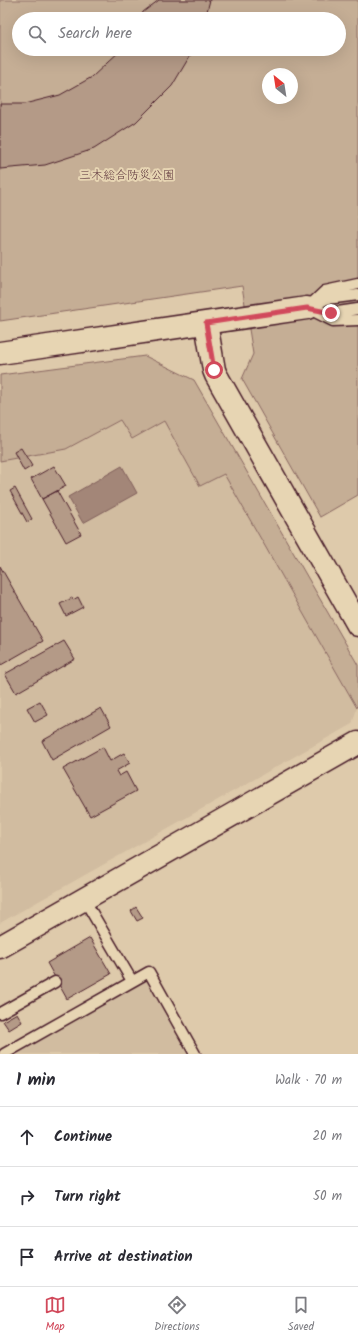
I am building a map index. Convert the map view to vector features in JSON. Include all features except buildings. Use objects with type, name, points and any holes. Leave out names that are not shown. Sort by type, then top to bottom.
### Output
[{"type":"street","points":[[0,353],[307,308]]},
{"type":"street","points":[[206,323],[216,376],[358,625]]},
{"type":"street","points":[[0,947],[358,743]]},
{"type":"lane","points":[[307,308],[325,291],[358,284]]},
{"type":"lane","points":[[307,308],[327,299],[358,295]]},
{"type":"lane","points":[[307,308],[331,313],[358,309]]},
{"type":"lane","points":[[307,308],[333,321],[358,320]]},
{"type":"lane","points":[[84,899],[132,981]]},
{"type":"lane","points":[[4,1054],[149,972],[195,1054]]},
{"type":"lane","points":[[0,1014],[55,982]]},
{"type":"shaded area","points":[[121,420],[132,439],[165,421],[200,486],[224,473],[357,708],[352,724],[0,923],[0,461],[66,449]]},
{"type":"shaded area","points":[[122,466],[137,493],[83,523],[68,497]]},
{"type":"shaded area","points":[[146,980],[187,1054],[17,1054]]},
{"type":"green space","name":"三木総合防災公園","points":[[0,0],[358,0],[358,495],[320,517],[242,379],[253,354],[242,286],[0,321]]},
{"type":"green space","points":[[145,356],[194,380],[358,665],[357,708],[224,474],[200,486],[164,421],[132,439],[120,420],[66,449],[0,461],[0,375]]},
{"type":"route","points":[[214,370],[206,323],[307,308],[331,313]]}]
